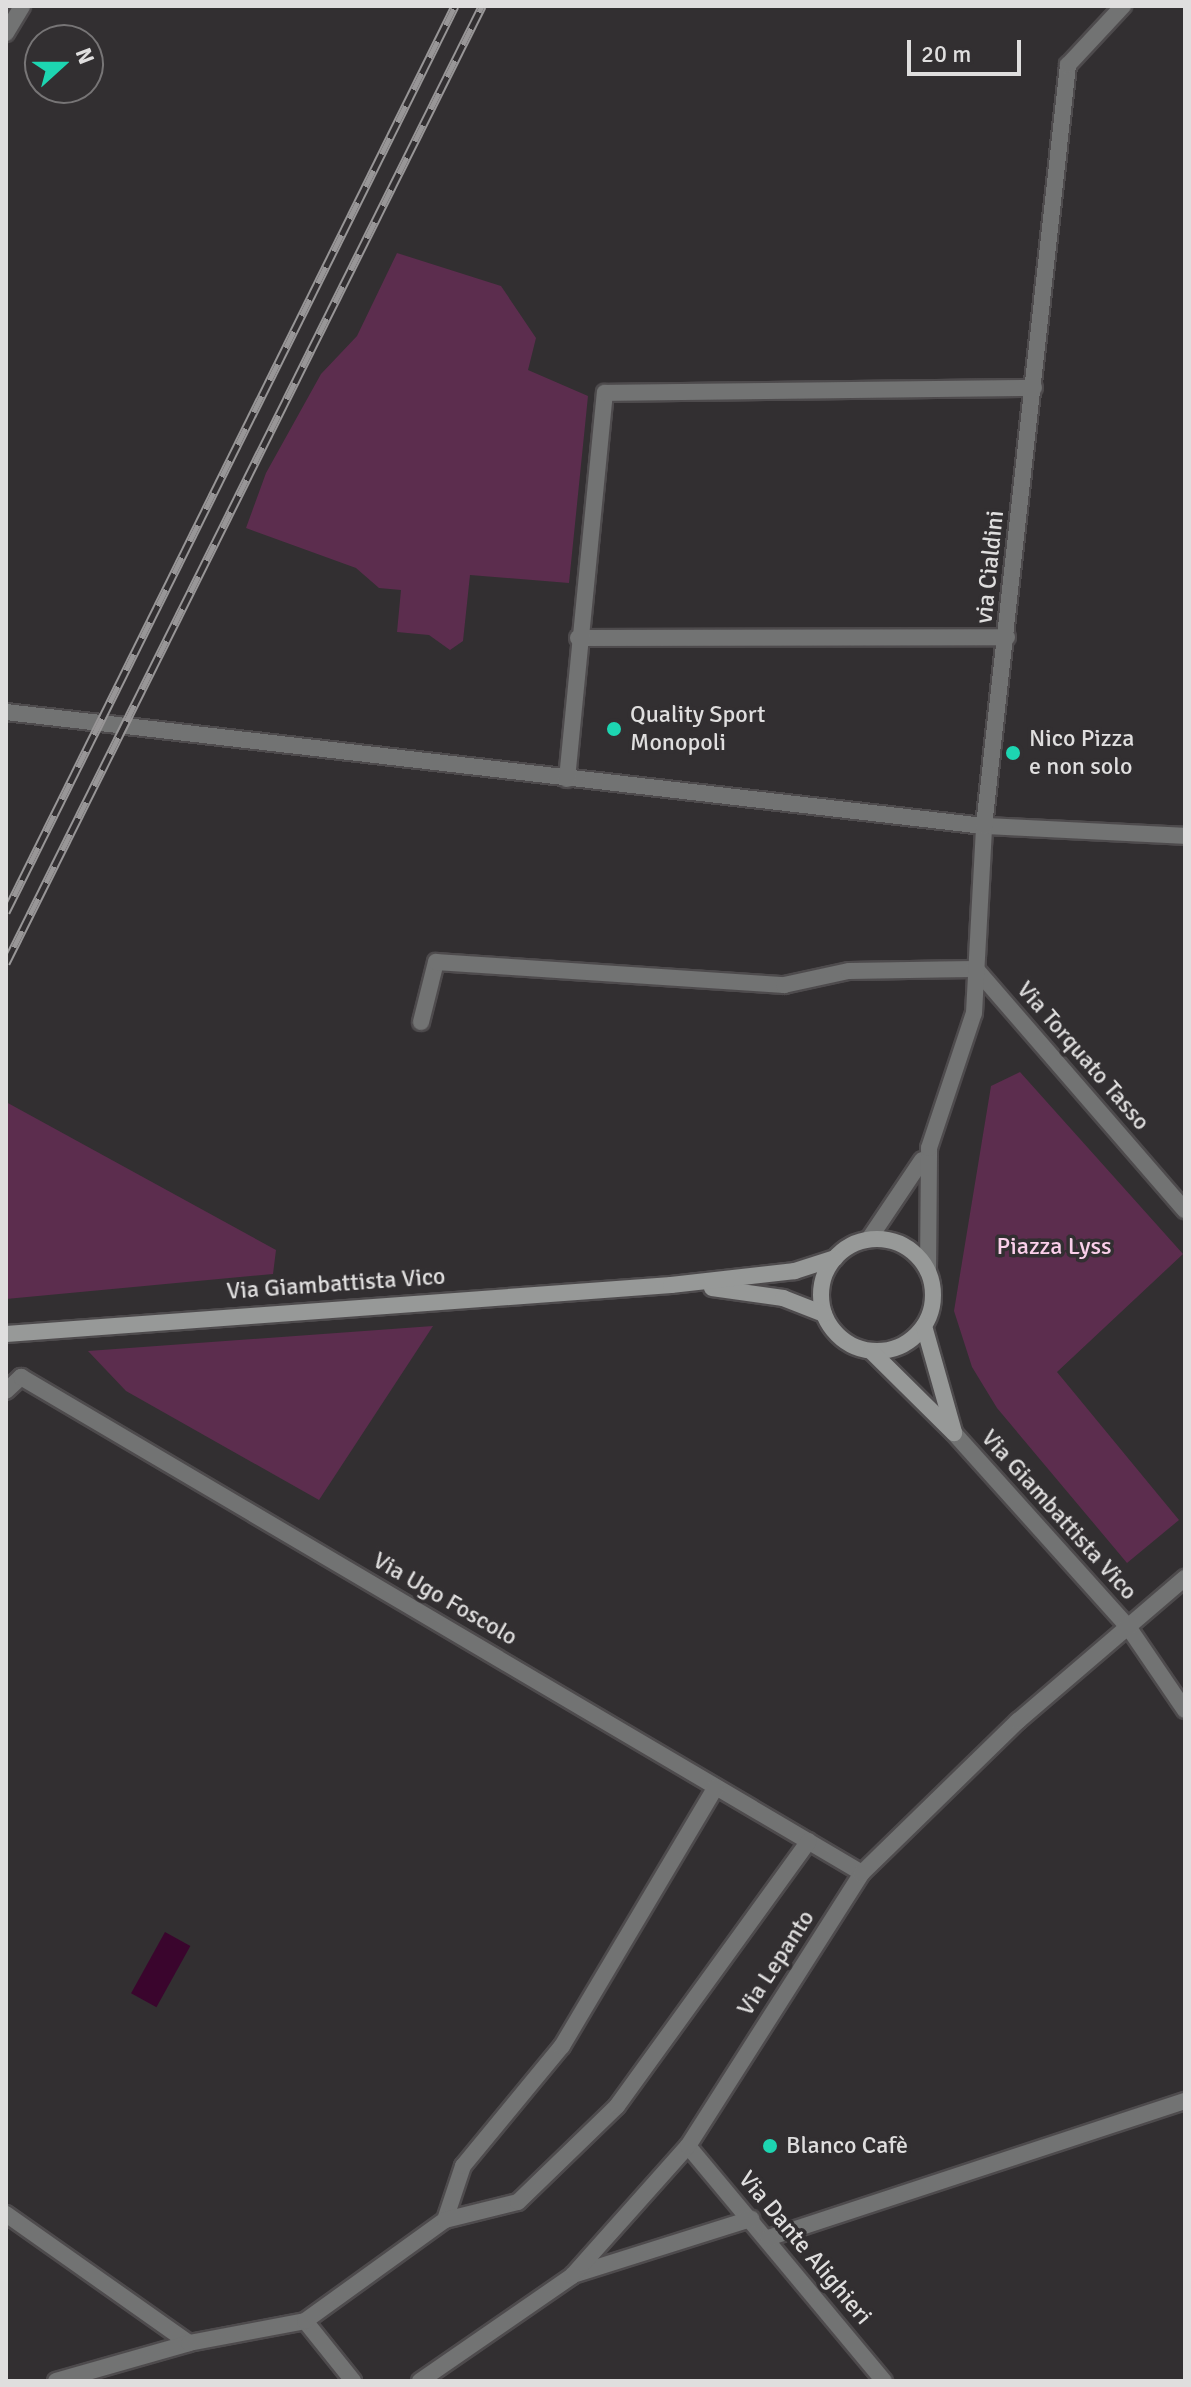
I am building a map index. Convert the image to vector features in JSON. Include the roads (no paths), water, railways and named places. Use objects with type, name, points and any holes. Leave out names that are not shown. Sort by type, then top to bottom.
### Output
[{"type":"street","points":[[6,33],[22,6]]},
{"type":"street","name":"via Cialdini","points":[[869,1239],[929,1148],[974,1013],[984,826],[1068,65],[1123,6]]},
{"type":"street","points":[[567,779],[578,638],[605,393],[1034,388]]},
{"type":"street","points":[[578,638],[1007,637]]},
{"type":"street","points":[[6,712],[984,826],[1185,836]]},
{"type":"street","points":[[421,1022],[436,962],[784,985],[849,971],[976,969]]},
{"type":"street","name":"Via Torquato Tasso","points":[[976,969],[1185,1210]]},
{"type":"street","name":"via Cialdini","points":[[928,1271],[929,1148]]},
{"type":"street","points":[[869,1239],[908,1248],[928,1271],[933,1299],[924,1326],[896,1348],[871,1351],[852,1346],[824,1314],[824,1277],[835,1258],[869,1239]]},
{"type":"street","name":"Via Giambattista Vico","points":[[6,1334],[671,1285],[795,1271],[835,1258]]},
{"type":"street","name":"Via Giambattista Vico","points":[[671,1285],[783,1298],[824,1314]]},
{"type":"street","name":"Via Giambattista Vico","points":[[924,1326],[954,1433]]},
{"type":"street","name":"Via Giambattista Vico","points":[[871,1351],[954,1433],[1129,1628],[1185,1710]]},
{"type":"street","name":"Via Ugo Foscolo","points":[[6,1391],[21,1377],[862,1873]]},
{"type":"street","name":"Via Lepanto","points":[[420,2381],[572,2276],[688,2146],[862,1873],[1018,1721],[1185,1578]]},
{"type":"street","points":[[445,2220],[463,2166],[562,2046],[716,1787]]},
{"type":"street","points":[[56,2381],[189,2343],[305,2321],[445,2220],[518,2202],[617,2106],[809,1841]]},
{"type":"street","points":[[768,2238],[1185,2101]]},
{"type":"street","name":"Via Dante Alighieri","points":[[688,2146],[768,2238],[884,2381]]},
{"type":"street","points":[[6,2214],[189,2343]]},
{"type":"street","points":[[572,2276],[751,2219]]},
{"type":"street","points":[[305,2321],[353,2381]]},
{"type":"railway","points":[[6,912],[455,6]]},
{"type":"railway","points":[[6,963],[482,6]]},
{"type":"place","name":"Quality Sport Monopoli","points":[[614,729]]},
{"type":"place","name":"Nico Pizza e non solo","points":[[1013,753]]},
{"type":"place","name":"Blanco Cafè","points":[[770,2146]]},
{"type":"park label","name":"Piazza Lyss","points":[[1054,1247]]}]
